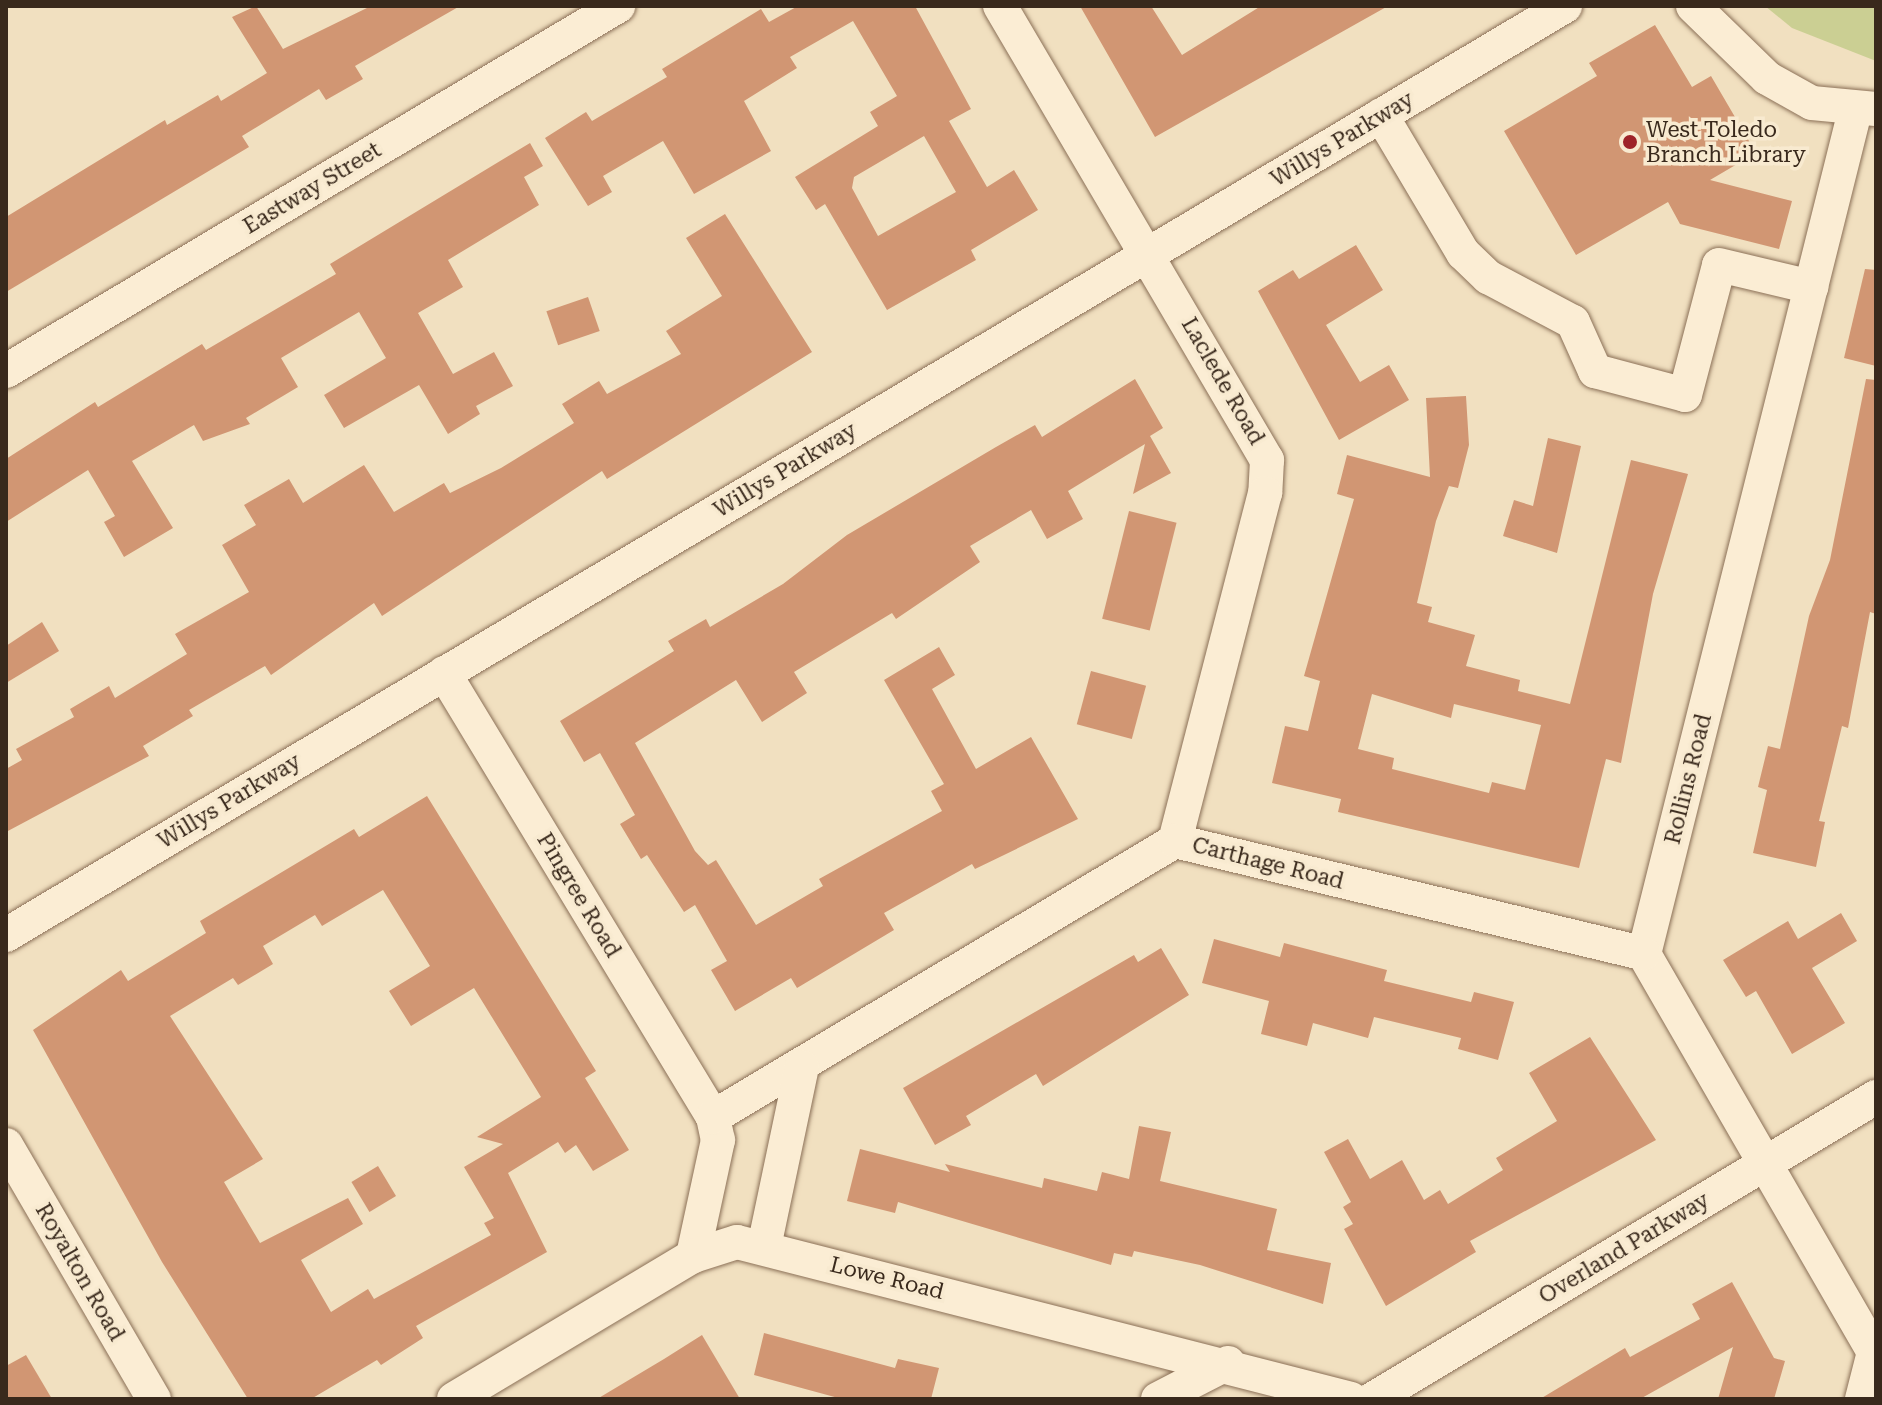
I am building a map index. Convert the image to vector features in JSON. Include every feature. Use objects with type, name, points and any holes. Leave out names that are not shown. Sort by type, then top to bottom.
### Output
[{"type":"street","name":"Eastway Street","points":[[6,371],[618,6]]},
{"type":"street","name":"Laclede Road","points":[[1000,6],[1262,446],[1267,473],[1175,841]]},
{"type":"street","name":"Willys Parkway","points":[[6,935],[1381,115],[1518,18],[1565,6]]},
{"type":"street","points":[[1693,6],[1767,78],[1812,103],[1866,110]]},
{"type":"street","name":"Rollins Road","points":[[1644,954],[1811,287],[1866,110]]},
{"type":"street","points":[[1381,115],[1463,253],[1488,277],[1573,322],[1595,371],[1685,395],[1719,265],[1811,287]]},
{"type":"street","name":"Pingree Road","points":[[444,673],[713,1117],[718,1140],[693,1256]]},
{"type":"street","name":"Carthage Road","points":[[802,1067],[1175,841],[1644,954]]},
{"type":"street","points":[[1644,954],[1875,1353],[1862,1399]]},
{"type":"street","points":[[713,1117],[802,1067]]},
{"type":"street","points":[[764,1247],[802,1067]]},
{"type":"street","name":"Overland Parkway","points":[[1373,1399],[1876,1097]]},
{"type":"street","name":"Royalton Road","points":[[6,1145],[154,1399]]},
{"type":"street","name":"Lowe Road","points":[[454,1399],[693,1256],[726,1243],[764,1247],[1228,1363],[1351,1399]]},
{"type":"street","points":[[1158,1399],[1228,1363]]},
{"type":"green space","points":[[1765,6],[1876,6],[1876,61],[1792,28]]},
{"type":"building","points":[[256,6],[283,49],[371,6],[460,6],[355,66],[363,79],[326,100],[319,89],[242,136],[249,147],[6,292],[6,217],[165,120],[167,125],[218,95],[221,101],[267,73],[232,17]]},
{"type":"building","points":[[798,6],[915,6],[971,109],[949,121],[987,187],[1014,170],[1038,210],[971,250],[976,260],[887,310],[825,204],[816,210],[795,177],[878,126],[870,112],[897,96],[853,21],[790,57],[797,68],[744,101],[771,151],[694,194],[663,141],[603,176],[612,192],[588,206],[545,138],[586,112],[592,121],[667,77],[662,69],[761,9],[769,22]],"holes":[[[924,136],[956,192],[878,236],[852,188],[854,177]]]},
{"type":"building","points":[[1080,6],[1151,6],[1182,55],[1261,6],[1388,6],[1155,137]]},
{"type":"building","name":"West Toledo Branch Library","points":[[1655,25],[1692,87],[1711,76],[1756,153],[1710,180],[1792,201],[1779,249],[1680,224],[1668,202],[1576,255],[1504,131],[1597,76],[1589,63]]},
{"type":"building","points":[[530,143],[543,166],[524,177],[539,205],[448,260],[463,287],[418,313],[453,374],[494,352],[513,386],[476,406],[480,414],[448,434],[419,385],[344,428],[324,395],[386,358],[359,312],[281,358],[298,387],[246,418],[250,424],[203,441],[194,425],[132,461],[173,528],[124,557],[104,522],[115,516],[88,470],[6,522],[6,459],[95,402],[98,407],[202,344],[206,350],[336,274],[330,264]]},
{"type":"building","points":[[725,214],[812,352],[607,479],[602,471],[382,616],[374,603],[271,675],[265,666],[189,710],[193,716],[143,746],[149,756],[6,832],[6,769],[22,760],[16,749],[74,717],[70,709],[109,686],[115,698],[187,654],[175,634],[249,592],[222,545],[256,525],[244,505],[289,479],[303,503],[364,465],[394,512],[444,483],[450,493],[501,468],[574,423],[562,404],[599,381],[607,394],[681,354],[666,331],[722,296],[686,238]]},
{"type":"building","points":[[1356,245],[1383,290],[1326,325],[1360,382],[1389,365],[1409,400],[1339,440],[1258,291],[1293,270],[1299,279]]},
{"type":"building","points":[[1865,269],[1876,270],[1876,366],[1844,358]]},
{"type":"building","points":[[588,297],[600,331],[558,345],[546,311]]},
{"type":"building","points":[[1135,379],[1163,428],[1150,436],[1171,473],[1133,494],[1145,444],[1068,491],[1083,519],[1047,539],[1031,510],[970,546],[980,562],[896,619],[892,613],[794,672],[807,693],[762,722],[736,680],[635,743],[695,851],[708,865],[716,860],[756,925],[823,886],[819,879],[942,811],[931,791],[944,784],[884,680],[939,647],[955,675],[932,689],[976,769],[1031,737],[1078,819],[975,869],[972,864],[884,913],[894,930],[797,988],[791,978],[735,1011],[711,970],[727,961],[695,905],[684,912],[647,855],[641,859],[620,824],[635,815],[600,753],[584,762],[560,721],[674,651],[668,641],[706,619],[710,627],[783,584],[847,535],[1035,425],[1042,437]]},
{"type":"building","points":[[1866,379],[1876,380],[1876,614],[1870,612],[1848,728],[1842,726],[1819,821],[1825,822],[1816,867],[1753,853],[1767,790],[1758,787],[1768,746],[1780,749],[1809,616],[1830,560]]},
{"type":"building","points":[[1466,396],[1469,445],[1458,488],[1449,486],[1436,521],[1417,603],[1432,607],[1428,622],[1475,635],[1466,666],[1520,680],[1518,691],[1570,704],[1631,460],[1688,474],[1653,594],[1621,763],[1606,759],[1579,868],[1338,812],[1341,799],[1272,783],[1285,726],[1308,731],[1320,681],[1304,676],[1354,499],[1337,494],[1347,455],[1430,477],[1426,398]],"holes":[[[1372,694],[1451,718],[1454,704],[1541,725],[1525,790],[1492,782],[1489,793],[1392,769],[1394,758],[1358,749]]]},
{"type":"building","points":[[1548,438],[1581,446],[1557,553],[1503,536],[1514,500],[1533,506]]},
{"type":"building","points":[[1129,511],[1177,523],[1150,631],[1102,619]]},
{"type":"building","points":[[42,622],[59,651],[6,683],[6,646]]},
{"type":"building","points":[[1091,671],[1146,686],[1132,739],[1077,724]]},
{"type":"building","points":[[427,796],[596,1071],[585,1078],[629,1150],[593,1171],[576,1145],[565,1153],[558,1142],[508,1173],[547,1252],[416,1326],[423,1338],[381,1365],[377,1360],[311,1399],[248,1399],[162,1262],[33,1030],[121,970],[128,981],[206,933],[200,921],[354,829],[359,837]],"holes":[[[383,890],[430,966],[389,991],[411,1026],[474,988],[541,1097],[477,1137],[503,1144],[464,1167],[494,1218],[484,1223],[491,1235],[374,1299],[368,1289],[331,1312],[301,1260],[363,1224],[348,1198],[260,1243],[224,1182],[263,1159],[170,1016],[233,978],[238,985],[273,964],[263,946],[315,915],[322,926]]]},
{"type":"building","points":[[1841,913],[1857,941],[1812,968],[1845,1023],[1792,1054],[1756,991],[1746,997],[1723,960],[1788,921],[1798,939]]},
{"type":"building","points":[[1214,939],[1280,957],[1284,943],[1387,970],[1384,981],[1471,1002],[1474,992],[1514,1002],[1498,1060],[1458,1049],[1461,1038],[1374,1017],[1368,1038],[1313,1023],[1307,1046],[1261,1034],[1269,1001],[1202,983]]},
{"type":"building","points":[[1161,948],[1189,995],[1043,1086],[1036,1074],[966,1116],[971,1125],[935,1145],[903,1088],[1134,955],[1138,962]]},
{"type":"building","points":[[1590,1037],[1656,1140],[1470,1241],[1476,1252],[1386,1306],[1344,1229],[1353,1224],[1343,1207],[1351,1202],[1324,1152],[1348,1139],[1370,1179],[1402,1160],[1424,1200],[1440,1190],[1448,1204],[1503,1170],[1496,1158],[1557,1121],[1529,1073]]},
{"type":"building","points":[[1139,1126],[1171,1132],[1160,1181],[1277,1209],[1267,1250],[1331,1263],[1323,1304],[1200,1265],[1134,1251],[1132,1257],[1114,1253],[1111,1265],[898,1202],[895,1213],[847,1201],[860,1149],[950,1172],[945,1164],[1042,1188],[1044,1178],[1097,1191],[1102,1172],[1129,1179]]},
{"type":"building","points":[[378,1166],[396,1196],[369,1212],[351,1182]]},
{"type":"building","points":[[1732,1282],[1774,1358],[1785,1361],[1774,1399],[1718,1399],[1733,1347],[1640,1399],[1540,1399],[1625,1348],[1630,1357],[1700,1319],[1692,1304]]},
{"type":"building","points":[[764,1333],[895,1368],[898,1359],[939,1368],[931,1399],[842,1399],[754,1375]]},
{"type":"building","points":[[702,1335],[740,1399],[597,1399],[664,1359]]},
{"type":"building","points":[[26,1355],[52,1399],[6,1399],[6,1366]]},
{"type":"place","name":"West Toledo Branch Library","points":[[1630,142]]}]
